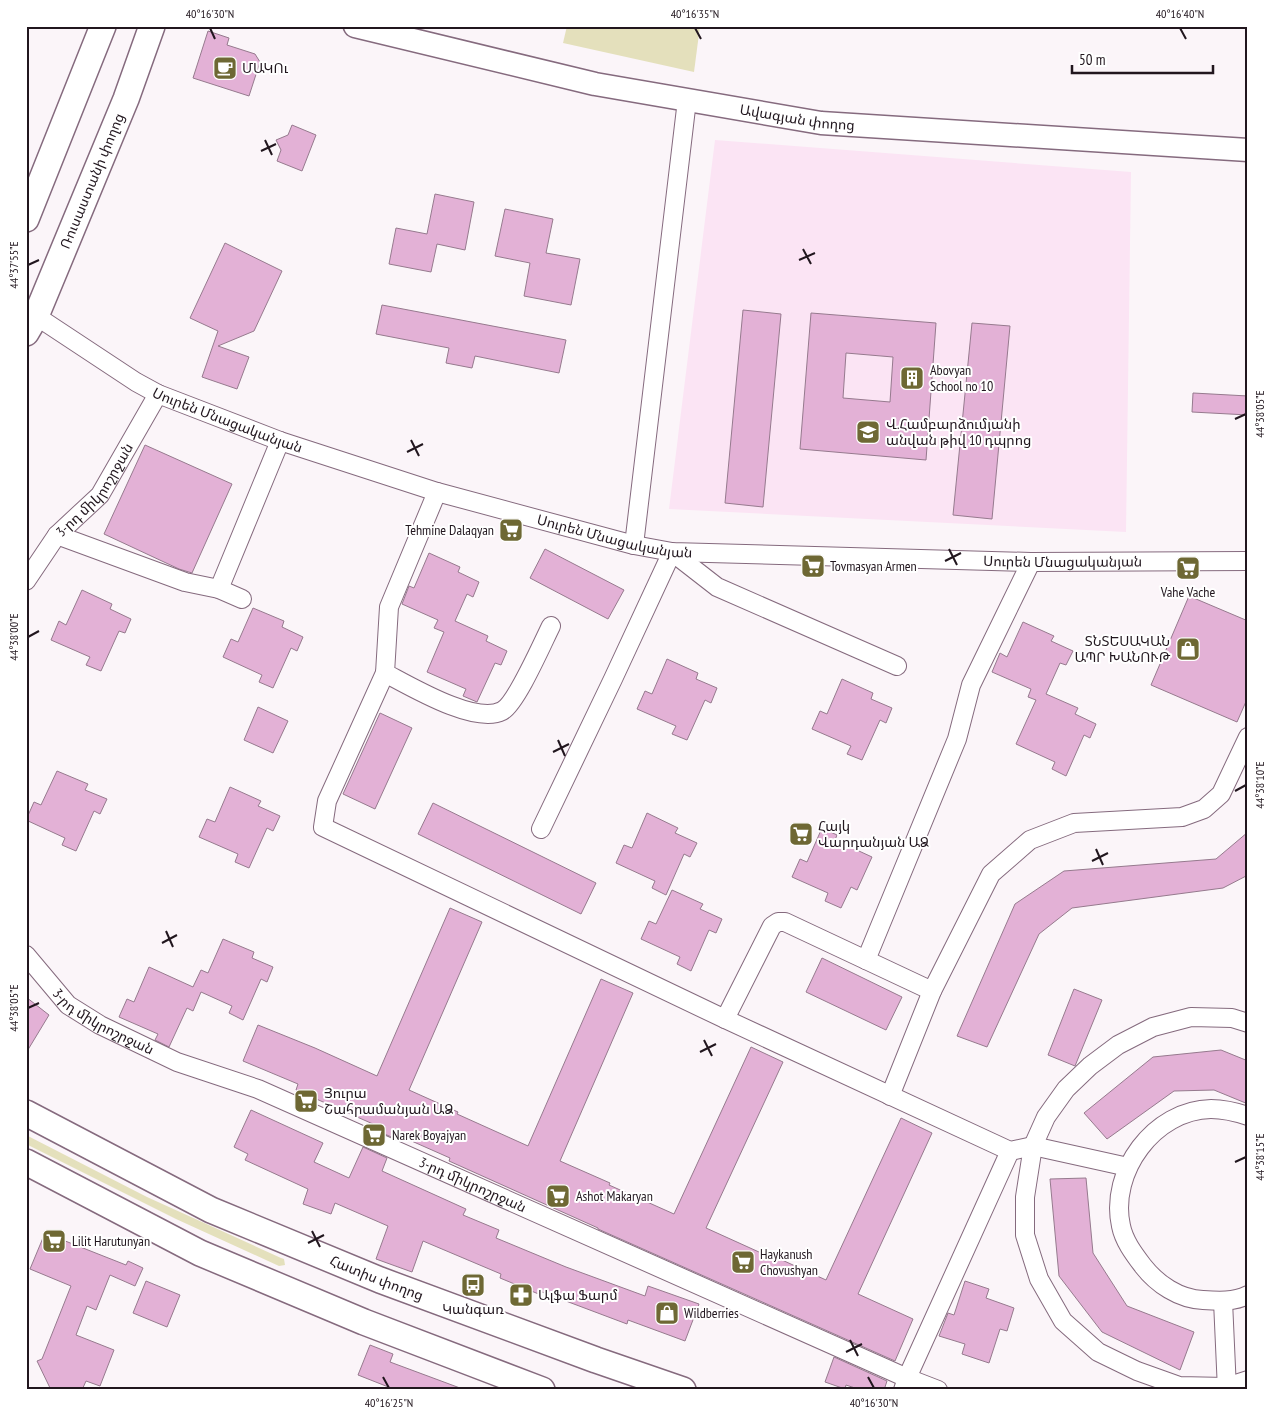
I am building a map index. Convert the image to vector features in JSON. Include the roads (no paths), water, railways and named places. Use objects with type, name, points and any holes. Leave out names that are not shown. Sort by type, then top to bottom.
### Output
[{"type":"main road","points":[[26,219],[103,26]]},
{"type":"main road","name":"Ռուսաստանի փողոց","points":[[29,319],[126,99],[152,26]]},
{"type":"main road","name":"Հատիս փողոց","points":[[26,1113],[210,1210],[380,1280],[682,1390]]},
{"type":"main road","points":[[26,1162],[200,1253],[364,1322],[542,1390]]},
{"type":"street","name":"Ավագյան փողոց","points":[[355,26],[595,84],[822,122],[1248,150]]},
{"type":"street","points":[[634,545],[687,100]]},
{"type":"street","name":"Սուրեն Մնացականյան","points":[[29,319],[158,394],[280,440],[437,492],[634,545],[672,552],[1031,562],[1248,561]]},
{"type":"street","name":"3-րդ միկրոշրջան","points":[[26,581],[57,535],[100,495],[158,394]]},
{"type":"street","points":[[219,589],[280,440]]},
{"type":"street","points":[[437,492],[390,608],[385,673],[328,801],[323,827],[725,1019],[1010,1151],[1033,1146],[1128,1167]]},
{"type":"street","points":[[57,535],[185,582],[219,589],[242,599]]},
{"type":"street","points":[[541,829],[614,679],[672,552],[718,587],[897,666]]},
{"type":"street","points":[[866,960],[957,738],[971,685],[1031,562]]},
{"type":"street","points":[[385,673],[441,702],[485,716],[502,711],[513,701],[551,626]]},
{"type":"street","points":[[890,1096],[932,991],[991,874],[1030,840],[1074,823],[1182,817],[1204,809],[1221,794],[1248,738]]},
{"type":"street","points":[[725,1019],[772,926],[778,922],[785,922],[932,991]]},
{"type":"street","name":"3-րդ միկրոշրջան","points":[[26,955],[68,1006],[100,1026],[177,1062],[258,1089],[905,1384],[938,1390]]},
{"type":"street","points":[[1248,1023],[1232,1018],[1190,1017],[1153,1027],[1118,1045],[1090,1066],[1066,1089],[1046,1117],[1033,1146],[1026,1197],[1025,1235],[1039,1279],[1063,1321],[1098,1352],[1137,1370],[1180,1386],[1226,1388],[1248,1380]]},
{"type":"street","points":[[1248,1116],[1229,1110],[1210,1109],[1191,1112],[1159,1128],[1143,1142],[1128,1167],[1121,1187],[1119,1206],[1121,1228],[1132,1252],[1150,1276],[1169,1290],[1192,1299],[1222,1301],[1242,1298],[1248,1295]]},
{"type":"street","points":[[905,1384],[1010,1151]]},
{"type":"street","points":[[1222,1301],[1226,1388]]},
{"type":"place","name":"ՄԱԿՈւ","points":[[225,68]]},
{"type":"place","name":"Abovyan School no 10","points":[[912,378]]},
{"type":"place","name":"Վ.Համբարձումյանի անվան թիվ 10 դպրոց","points":[[868,432]]},
{"type":"place","name":"Tehmine Dalaqyan","points":[[511,530]]},
{"type":"place","name":"Tovmasyan Armen","points":[[813,566]]},
{"type":"place","name":"Vahe Vache","points":[[1188,568]]},
{"type":"place","name":"ՏՆՏԵՍԱԿԱՆ ԱՊՐ ԽԱՆՈՒԹ","points":[[1188,649]]},
{"type":"place","name":"Հայկ Վարդանյան ԱՁ","points":[[801,834]]},
{"type":"place","name":"Յուրա Շահրամանյան ԱՁ","points":[[306,1101]]},
{"type":"place","name":"Narek Boyajyan","points":[[374,1135]]},
{"type":"place","name":"Ashot Makaryan","points":[[558,1196]]},
{"type":"place","name":"Lilit Harutunyan","points":[[54,1241]]},
{"type":"place","name":"Haykanush Chovushyan","points":[[743,1262]]},
{"type":"place","name":"Կանգառ","points":[[473,1285]]},
{"type":"place","name":"Ալֆա Ֆարմ","points":[[521,1295]]},
{"type":"place","name":"Wildberries","points":[[667,1313]]}]
